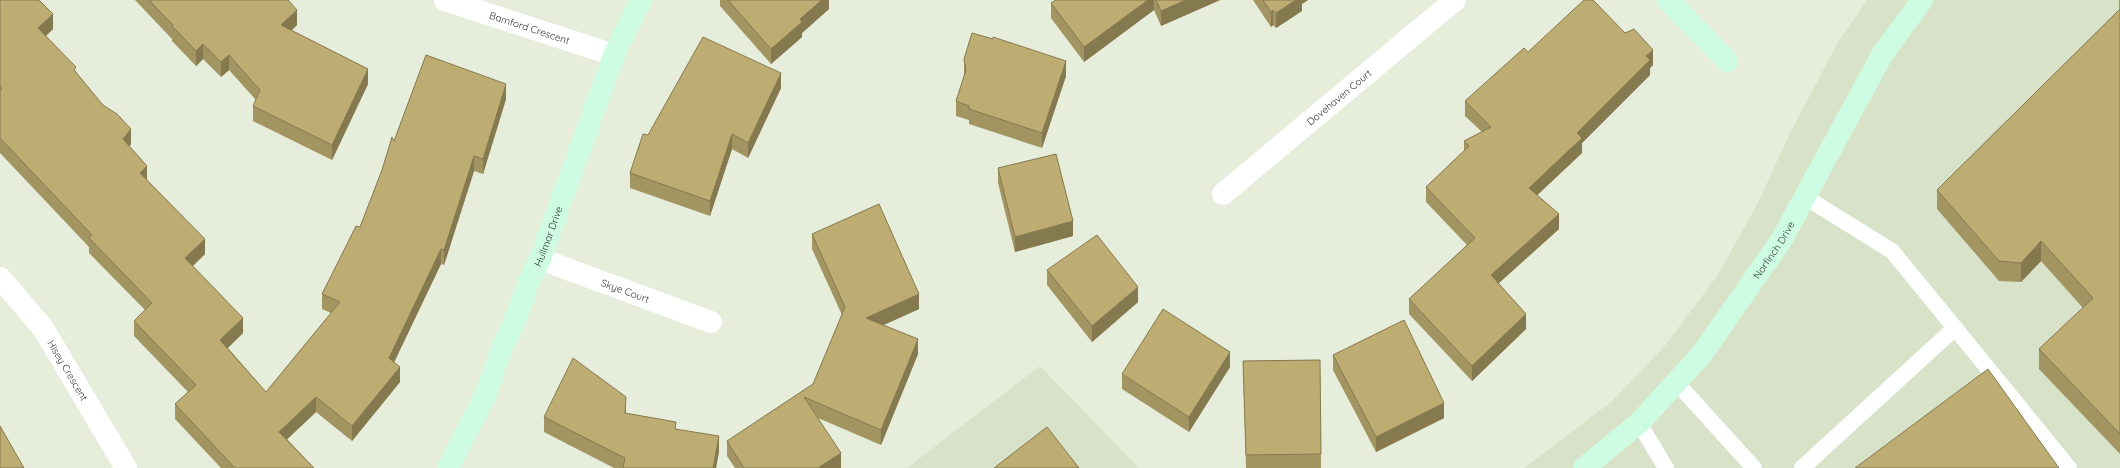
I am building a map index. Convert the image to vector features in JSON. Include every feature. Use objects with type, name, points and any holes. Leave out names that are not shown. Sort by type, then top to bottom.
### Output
[{"type":"street","name":"Bamford Crescent","points":[[445,0],[614,55]]},
{"type":"street","name":"Hullmar Drive","points":[[448,468],[486,394],[502,348],[513,326],[529,281],[540,259],[614,55],[641,0]]},
{"type":"street","name":"Dovehaven Court","points":[[1223,194],[1455,0]]},
{"type":"street","points":[[1668,0],[1727,61]]},
{"type":"street","name":"Norfinch Drive","points":[[1584,468],[1638,423],[1702,354],[1782,239],[1882,55],[1922,0]]},
{"type":"street","name":"Skye Court","points":[[540,259],[711,322]]},
{"type":"street","name":"Hisey Crescent","points":[[0,278],[43,328],[126,468]]},
{"type":"lane","points":[[1805,197],[1892,251],[2069,468]]},
{"type":"lane","points":[[1802,468],[1955,328]]},
{"type":"lane","points":[[1676,382],[1754,468]]},
{"type":"lane","points":[[1638,423],[1666,468]]},
{"type":"shaded area","points":[[1867,0],[2120,0],[2120,468],[1524,468],[1611,402],[1664,347],[1717,276],[1757,205],[1790,133],[1837,44]]},
{"type":"shaded area","points":[[1040,366],[1139,468],[907,468]]},
{"type":"building","points":[[0,0],[39,0],[53,14],[38,28],[76,67],[74,70],[103,105],[117,114],[131,129],[123,139],[147,166],[140,173],[205,239],[185,258],[243,318],[220,340],[266,392],[340,302],[322,294],[356,226],[360,227],[382,170],[392,137],[394,141],[426,55],[506,84],[483,159],[474,156],[444,250],[441,249],[389,358],[400,367],[352,426],[316,397],[279,432],[314,468],[235,468],[175,404],[196,385],[134,321],[152,303],[89,238],[92,235],[0,138],[0,91],[2,89],[0,86]]},
{"type":"building","points":[[149,0],[288,0],[297,10],[281,25],[368,69],[332,145],[253,106],[260,90],[229,55],[221,62],[203,44],[196,51]]},
{"type":"building","points":[[728,0],[822,0],[800,19],[802,22],[771,49]]},
{"type":"building","points":[[1056,0],[1148,0],[1084,47],[1051,3]]},
{"type":"building","points":[[1156,0],[1186,0],[1161,11]]},
{"type":"building","points":[[1263,0],[1296,0],[1276,13],[1273,10],[1271,12]]},
{"type":"building","points":[[1584,0],[1593,0],[1625,33],[1634,29],[1653,50],[1646,56],[1650,60],[1577,133],[1582,138],[1529,188],[1559,214],[1491,275],[1526,314],[1472,366],[1409,299],[1475,238],[1426,187],[1469,146],[1464,141],[1491,127],[1465,101],[1524,48],[1528,52]]},
{"type":"building","points":[[2120,9],[2120,434],[2039,349],[2093,298],[2041,241],[2021,263],[1999,261],[1937,190]]},
{"type":"building","points":[[972,33],[993,39],[993,37],[1066,61],[1042,133],[969,109],[969,106],[956,101],[966,70],[964,59]]},
{"type":"building","points":[[703,37],[781,73],[748,143],[732,134],[710,201],[630,173],[643,134],[648,135]]},
{"type":"building","points":[[1056,154],[1073,221],[1015,237],[998,168]]},
{"type":"building","points":[[879,204],[919,294],[866,318],[918,339],[881,430],[804,397],[841,453],[818,468],[744,468],[727,441],[813,384],[845,307],[812,234]]},
{"type":"building","points":[[1097,235],[1138,287],[1092,326],[1047,270]]},
{"type":"building","points":[[1163,309],[1230,352],[1189,417],[1122,374]]},
{"type":"building","points":[[1404,320],[1444,403],[1376,437],[1333,355]]},
{"type":"building","points":[[573,358],[626,397],[625,413],[676,422],[675,429],[719,436],[713,468],[623,468],[625,458],[544,417]]},
{"type":"building","points":[[1320,360],[1321,454],[1246,455],[1243,361]]},
{"type":"building","points":[[1988,369],[2059,468],[1855,468]]},
{"type":"building","points":[[0,426],[24,468],[0,468]]},
{"type":"building","points":[[1047,427],[1079,468],[994,468]]}]
